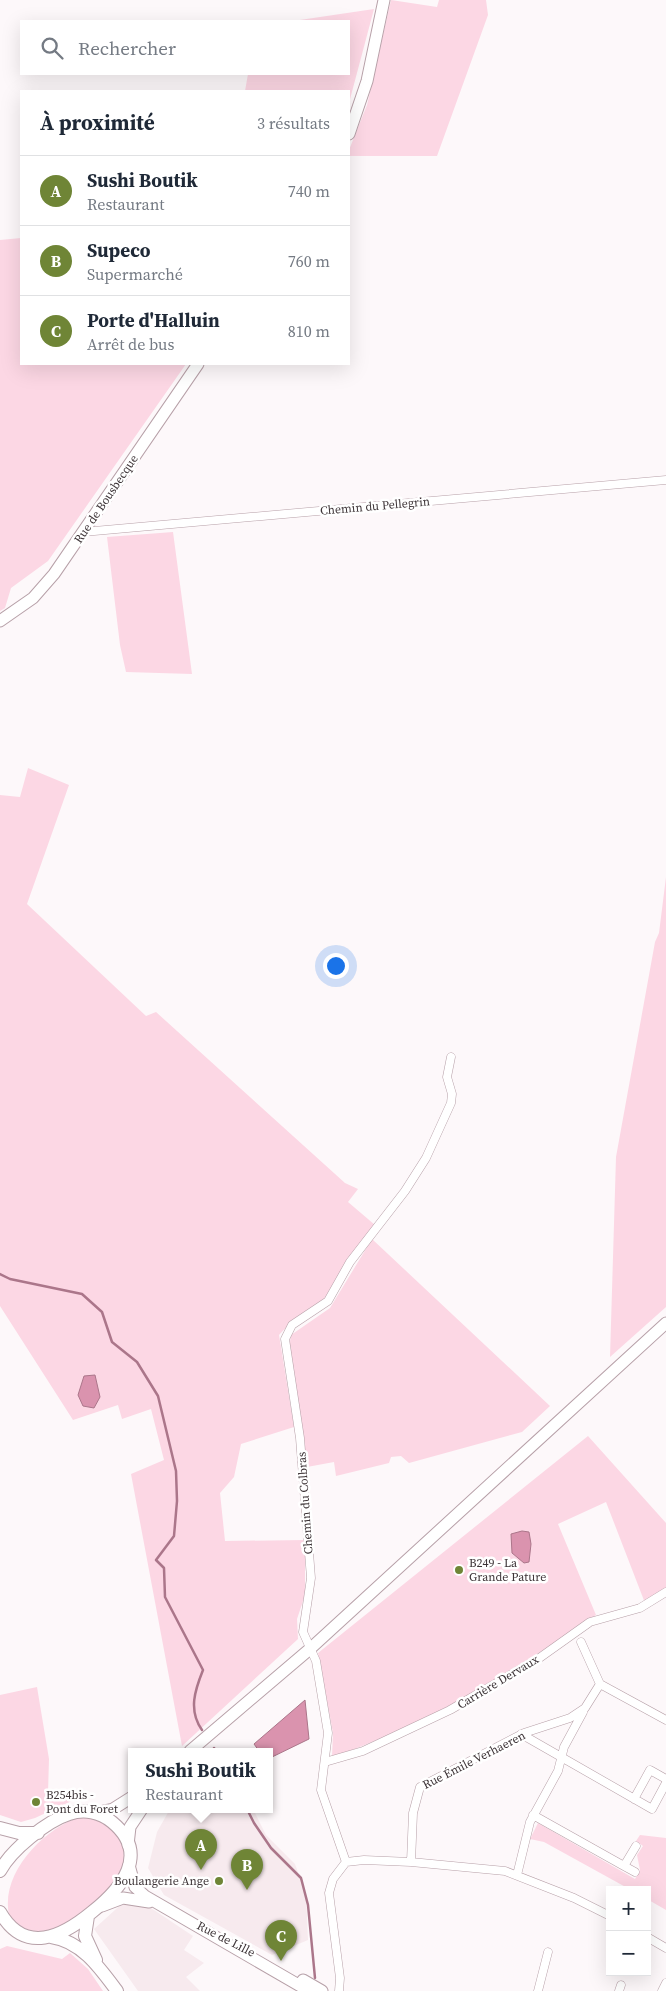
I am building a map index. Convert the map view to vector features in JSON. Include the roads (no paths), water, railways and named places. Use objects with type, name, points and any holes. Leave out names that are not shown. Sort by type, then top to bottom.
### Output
[{"type":"main road","points":[[350,131],[366,86],[384,0]]},
{"type":"main road","name":"Rue de Bousbecque","points":[[0,621],[22,607],[44,587],[197,365]]},
{"type":"main road","points":[[194,1748],[311,1648],[666,1324]]},
{"type":"main road","points":[[205,1748],[293,1664]]},
{"type":"main road","points":[[0,1871],[13,1853],[38,1833],[66,1815],[77,1812],[95,1813],[112,1809],[128,1799]]},
{"type":"main road","points":[[95,1813],[116,1825],[128,1846]]},
{"type":"main road","points":[[52,1937],[61,1934],[93,1912],[121,1886],[129,1865],[130,1827],[139,1813]]},
{"type":"main road","points":[[0,1828],[19,1833],[38,1833]]},
{"type":"main road","name":"Rue de Lille","points":[[129,1865],[137,1889],[164,1908],[308,1991]]},
{"type":"main road","name":"Rue de Lille","points":[[93,1912],[115,1900],[132,1898],[164,1908]]},
{"type":"main road","points":[[0,1912],[6,1928],[29,1936],[62,1939],[77,1946],[117,1991]]},
{"type":"main road","points":[[93,1912],[85,1928],[87,1941],[106,1977]]},
{"type":"main road","name":"Rue de Lille","points":[[182,1918],[215,1931],[322,1991]]},
{"type":"street","name":"Chemin du Pellegrin","points":[[83,532],[666,480]]},
{"type":"street","name":"Chemin du Colbras","points":[[346,1862],[322,1795],[321,1786],[328,1739],[326,1714],[316,1661],[303,1632],[311,1578],[300,1438],[286,1335],[292,1325],[328,1300],[350,1262],[416,1176],[451,1103],[452,1094],[447,1077],[451,1058]]},
{"type":"street","name":"Carrière Dervaux","points":[[325,1762],[363,1751],[450,1710],[538,1659],[590,1622],[640,1608],[666,1592]]},
{"type":"street","points":[[581,1642],[600,1684],[666,1720]]},
{"type":"street","name":"Rue Émile Verhaeren","points":[[411,1862],[413,1813],[420,1788],[521,1734],[559,1724],[585,1708],[600,1684]]},
{"type":"street","points":[[517,1875],[526,1832],[533,1815],[558,1771],[564,1747],[585,1708]]},
{"type":"street","points":[[521,1734],[652,1809],[666,1784]]},
{"type":"street","points":[[634,1799],[650,1770],[666,1779]]},
{"type":"street","points":[[533,1815],[635,1872]]},
{"type":"street","points":[[624,1866],[636,1846]]},
{"type":"street","points":[[339,1991],[340,1978],[329,1893],[333,1879],[346,1862],[364,1860],[411,1862],[498,1870],[517,1875],[574,1898],[606,1914]]},
{"type":"street","points":[[651,1939],[666,1948]]},
{"type":"street","points":[[538,1991],[548,1952]]},
{"type":"street","points":[[662,1991],[666,1983]]},
{"type":"waterway","points":[[0,1274],[10,1279],[82,1294],[102,1312],[112,1342],[137,1362],[158,1396],[176,1471],[177,1501],[174,1536],[156,1560],[164,1568],[165,1597],[203,1670],[194,1700],[195,1715],[202,1730]]},
{"type":"waterway","points":[[249,1813],[271,1848],[301,1878],[308,1905],[315,1978]]},
{"type":"place","name":"B249 - La Grande Pature","points":[[459,1570]]},
{"type":"place","name":"B254bis - Pont du Foret","points":[[36,1802]]},
{"type":"place","name":"Sushi Boutik","points":[[201,1870]]},
{"type":"place","name":"Boulangerie Ange","points":[[219,1881]]},
{"type":"place","name":"Supeco","points":[[247,1890]]},
{"type":"place","name":"Porte d'Halluin","points":[[281,1961]]}]
